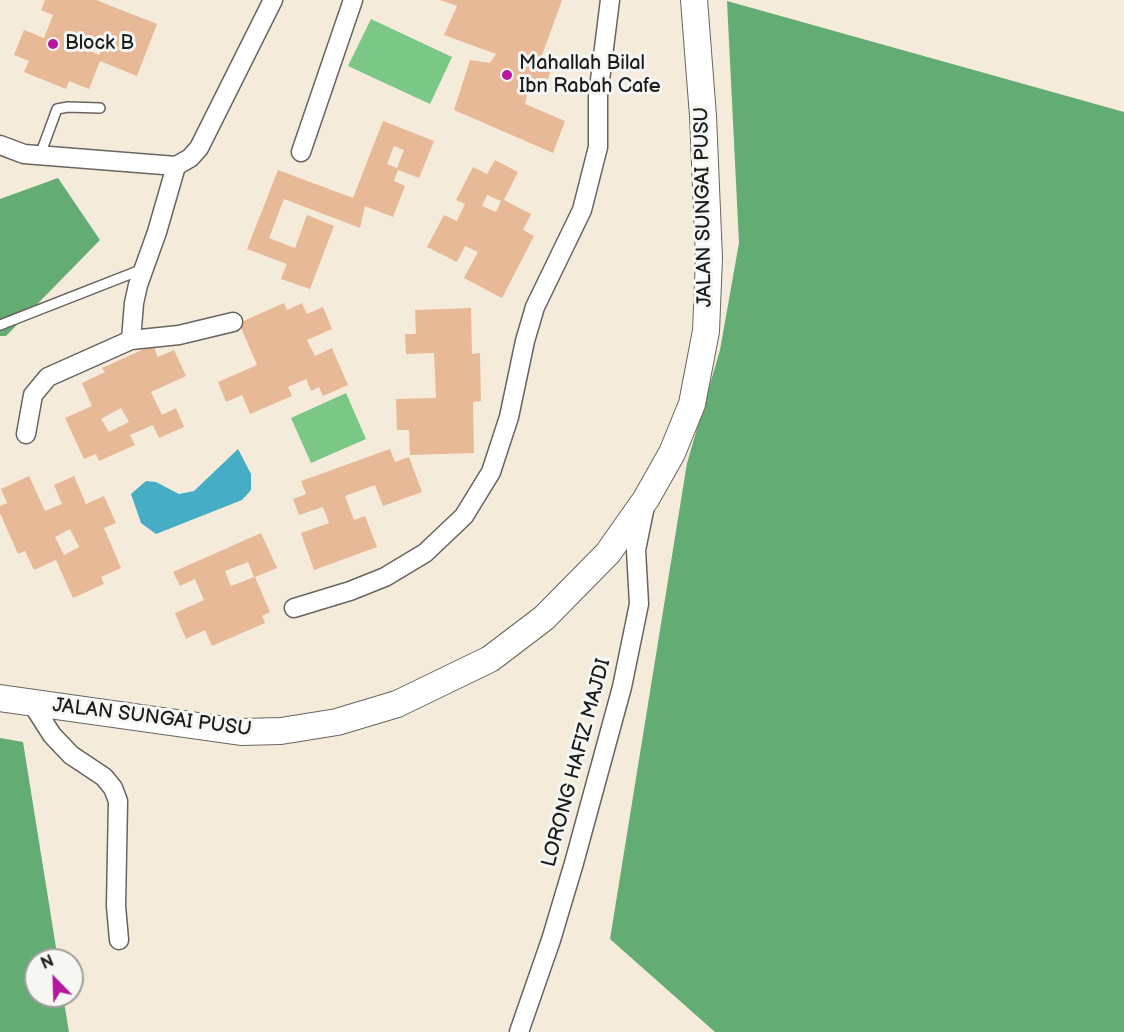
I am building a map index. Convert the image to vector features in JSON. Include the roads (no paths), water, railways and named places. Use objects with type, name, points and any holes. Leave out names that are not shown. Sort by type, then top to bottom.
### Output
[{"type":"main road","name":"JALAN SUNGAI PUSU","points":[[0,698],[241,732],[281,731],[337,722],[397,704],[490,659],[544,618],[608,553],[646,499],[672,453],[693,404],[706,331],[709,258],[694,0]]},
{"type":"street","points":[[0,145],[24,154],[176,166],[190,158],[199,148],[273,0]]},
{"type":"street","points":[[301,152],[353,0]]},
{"type":"street","points":[[294,608],[350,591],[385,577],[425,553],[464,516],[490,472],[509,417],[525,341],[535,307],[582,210],[598,147],[598,96],[610,0]]},
{"type":"street","points":[[130,340],[134,303],[176,166]]},
{"type":"street","points":[[26,434],[33,395],[48,377],[130,340],[179,336],[233,322]]},
{"type":"street","name":"LORONG HAFIZ MAJDI","points":[[519,1032],[551,940],[574,863],[622,687],[639,604],[636,550],[646,499]]},
{"type":"street","points":[[31,702],[52,735],[71,755],[104,777],[114,788],[118,801],[116,906],[119,940]]},
{"type":"lane","points":[[40,155],[57,109],[68,106],[100,108]]},
{"type":"lane","points":[[0,325],[143,269]]},
{"type":"water","points":[[238,449],[251,474],[251,490],[242,500],[156,534],[141,523],[131,494],[146,481],[156,482],[179,494],[194,491]]},
{"type":"place","name":"Block B","points":[[53,44]]},
{"type":"place","name":"Mahallah Bilal Ibn Rabah Cafe","points":[[507,75]]}]
